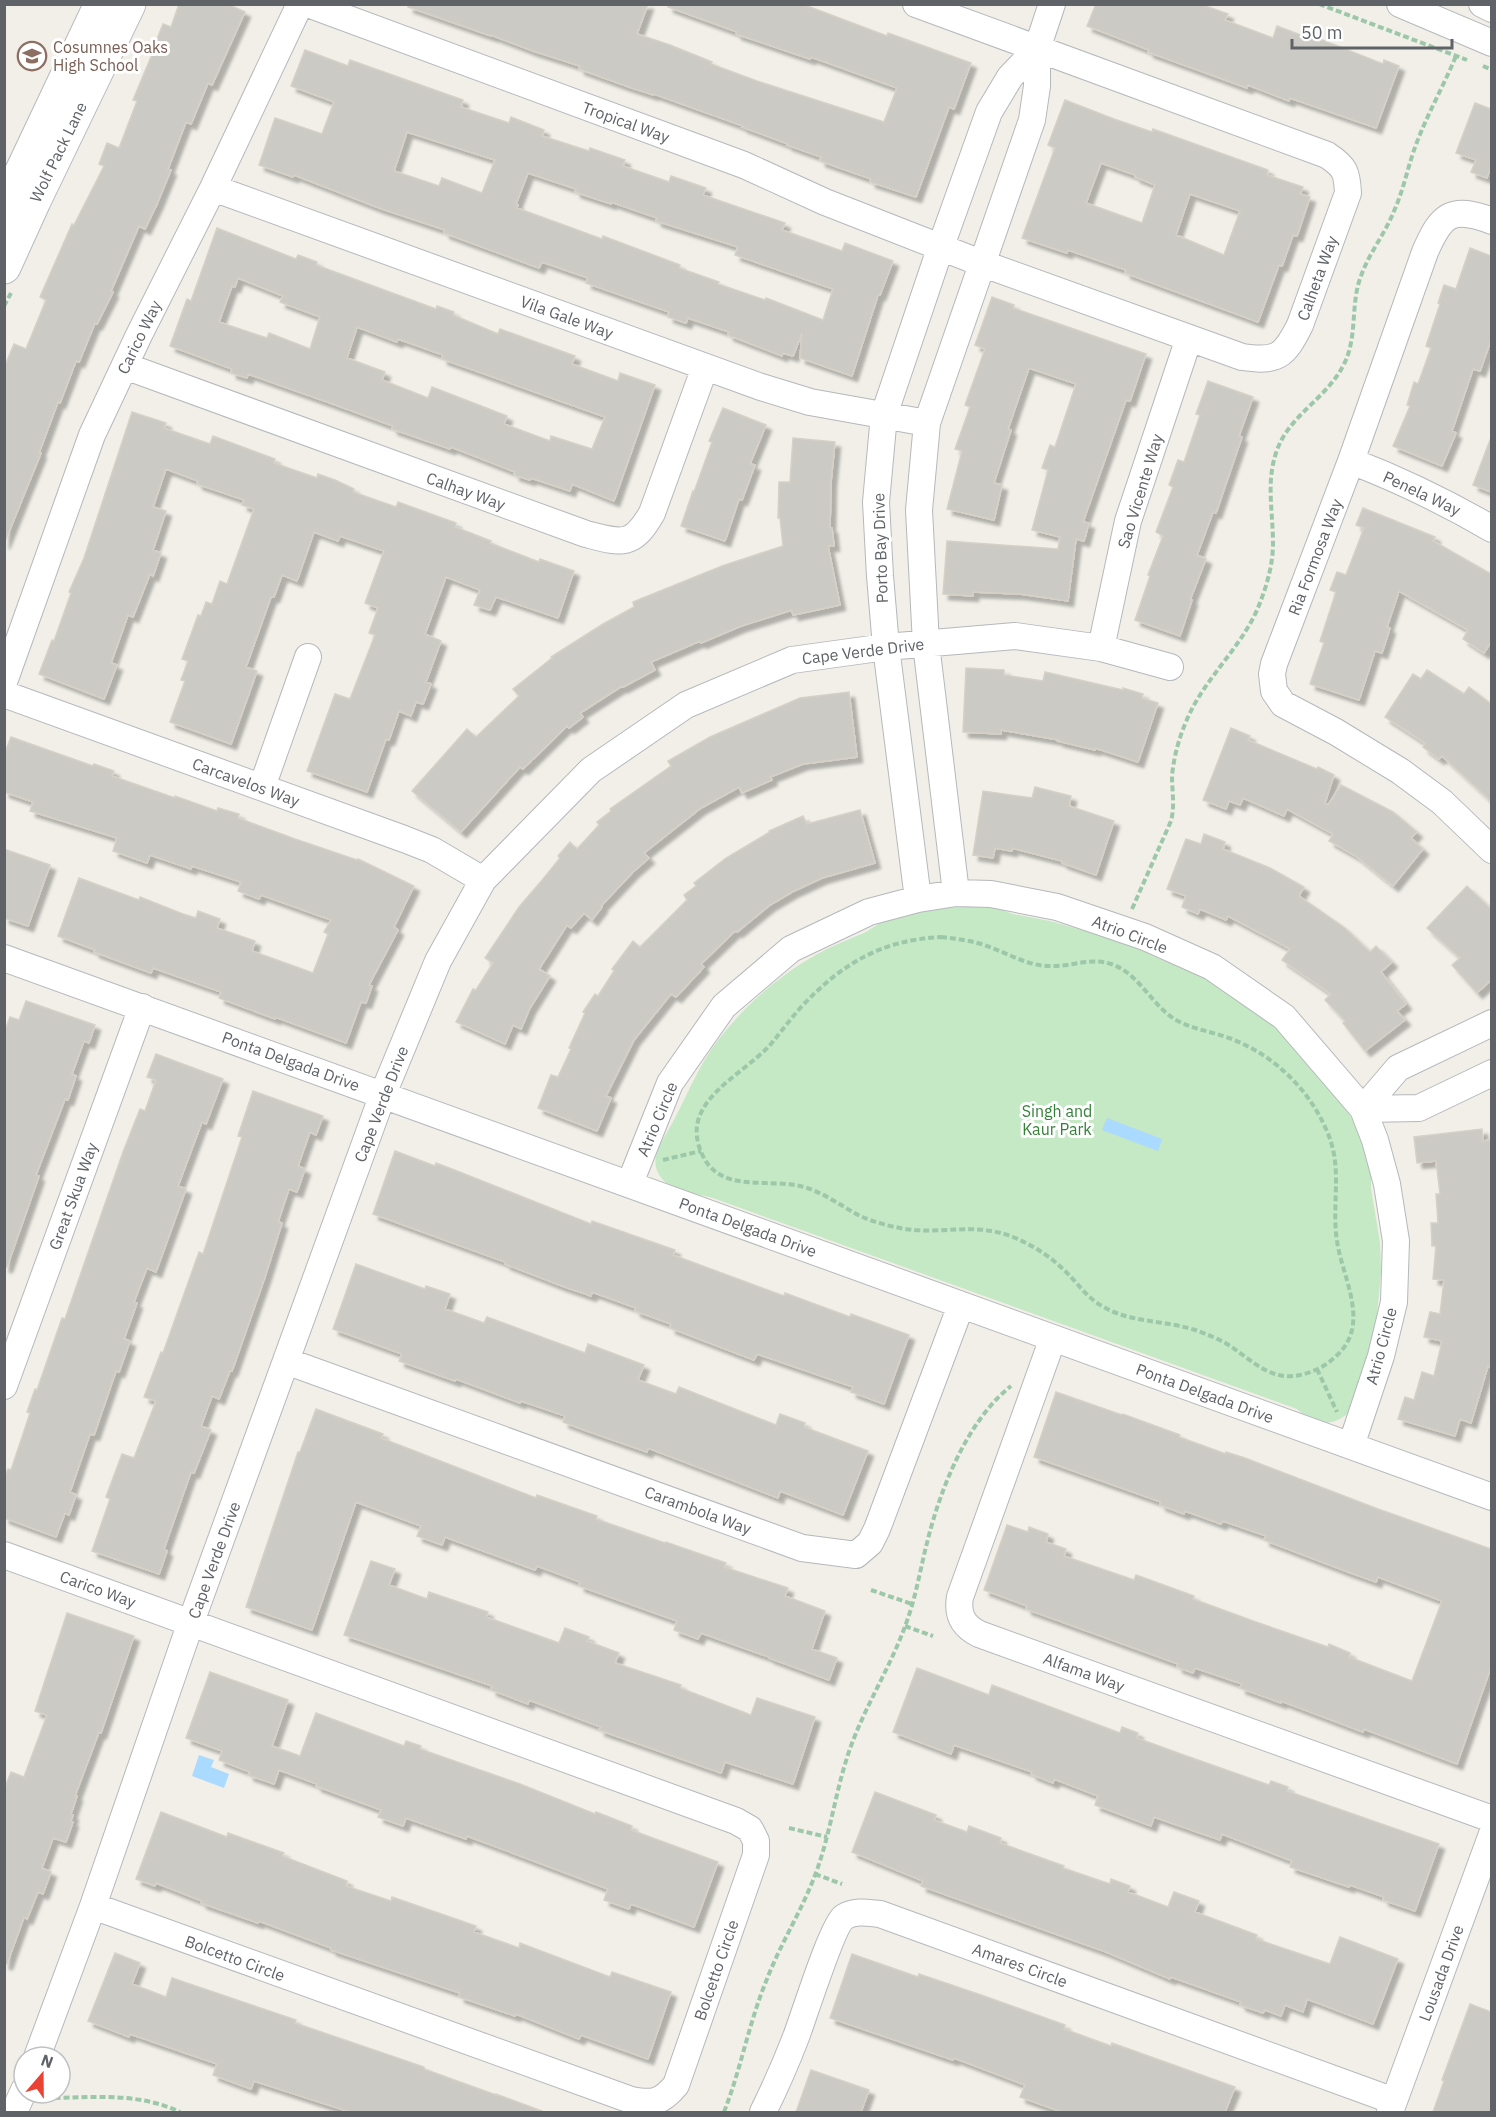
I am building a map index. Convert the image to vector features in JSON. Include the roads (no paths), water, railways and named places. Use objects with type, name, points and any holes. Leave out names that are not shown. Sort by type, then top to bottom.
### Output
[{"type":"street","name":"Wolf Pack Lane","points":[[4,209],[101,4]]},
{"type":"street","name":"Wolf Pack Lane","points":[[4,267],[34,201],[117,34],[129,4]]},
{"type":"street","name":"Carico Way","points":[[4,682],[93,435],[124,366],[213,188],[300,4]]},
{"type":"street","name":"Tropical Way","points":[[308,4],[744,165],[825,202],[941,246]]},
{"type":"street","points":[[916,4],[1037,49]]},
{"type":"street","name":"Porto Bay Drive","points":[[956,893],[926,644],[919,510],[927,423],[1032,120],[1037,86],[1037,49],[1053,4]]},
{"type":"street","points":[[1400,4],[1491,43]]},
{"type":"street","points":[[1482,4],[1491,9]]},
{"type":"street","name":"Porto Bay Drive","points":[[918,899],[886,647],[876,502],[884,414],[989,112],[1010,77],[1037,49]]},
{"type":"street","name":"Calheta Way","points":[[941,246],[981,263],[1242,357],[1263,360],[1278,356],[1290,346],[1300,325],[1348,193],[1347,177],[1341,164],[1327,155],[1037,49]]},
{"type":"street","name":"Vila Gale Way","points":[[213,188],[761,387],[810,402],[927,423]]},
{"type":"street","name":"Ria Formosa Way","points":[[1491,220],[1463,212],[1449,216],[1435,229],[1272,674],[1274,691],[1283,704],[1336,732],[1400,771],[1442,802],[1491,850]]},
{"type":"street","name":"Sao Vicente Way","points":[[1101,648],[1128,521],[1189,338]]},
{"type":"street","name":"Calhay Way","points":[[124,366],[586,534],[616,542],[633,538],[652,513],[705,367]]},
{"type":"street","name":"Penela Way","points":[[1351,461],[1400,480],[1452,505],[1491,529]]},
{"type":"street","name":"Cape Verde Drive","points":[[41,2045],[93,1906],[191,1622],[384,1094],[438,961],[483,880],[591,770],[687,705],[792,660],[886,647],[1015,636],[1101,648],[1170,667]]},
{"type":"street","points":[[262,788],[308,657]]},
{"type":"street","name":"Carcavelos Way","points":[[4,694],[432,850],[483,880]]},
{"type":"street","name":"Atrio Circle","points":[[630,1183],[670,1083],[724,1006],[791,949],[868,912],[918,899],[956,893],[990,894],[1057,907],[1145,937],[1212,967],[1284,1017],[1363,1109],[1375,1140],[1387,1184],[1396,1240],[1394,1302],[1381,1356],[1351,1446]]},
{"type":"street","name":"Ponta Delgada Drive","points":[[4,958],[1491,1497]]},
{"type":"street","name":"Great Skua Way","points":[[4,1386],[142,1007]]},
{"type":"street","points":[[1363,1109],[1398,1068],[1491,1023]]},
{"type":"street","points":[[1363,1109],[1419,1108],[1491,1073]]},
{"type":"street","name":"Carambola Way","points":[[286,1360],[802,1548],[856,1555],[870,1543],[877,1529],[961,1305]]},
{"type":"street","name":"Alfama Way","points":[[1053,1338],[960,1596],[959,1611],[965,1624],[979,1634],[1491,1819]]},
{"type":"street","name":"Carico Way","points":[[4,1555],[191,1622]]},
{"type":"street","name":"Bolcetto Circle","points":[[93,1906],[631,2100],[649,2103],[665,2097],[676,2085],[745,1890],[756,1855],[756,1841],[750,1829],[736,1821],[191,1622]]},
{"type":"street","name":"Lousada Drive","points":[[1392,2107],[1491,1834]]},
{"type":"street","name":"Amares Circle","points":[[763,2112],[776,2087],[796,2037],[833,1935],[843,1918],[857,1912],[880,1914],[1392,2107]]},
{"type":"water","points":[[1107,1118],[1162,1139],[1158,1151],[1102,1130]]},
{"type":"water","points":[[199,1755],[214,1760],[211,1767],[229,1774],[224,1788],[192,1776]]},
{"type":"place","name":"Cosumnes Oaks High School","points":[[32,56]]},
{"type":"park label","name":"Singh and Kaur Park","points":[[1057,1120]]}]
